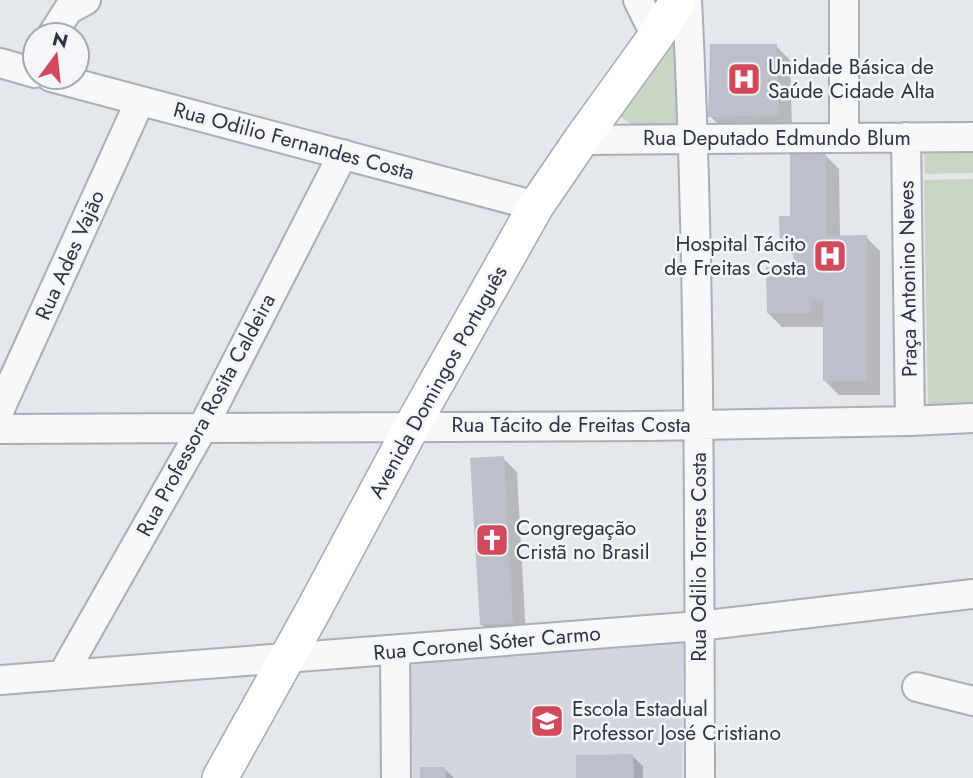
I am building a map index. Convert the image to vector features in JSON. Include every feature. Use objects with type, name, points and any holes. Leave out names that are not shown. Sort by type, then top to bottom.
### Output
[{"type":"main road","name":"Avenida Domingos Português","points":[[219,778],[536,206],[656,36],[678,0]]},
{"type":"street","points":[[638,0],[656,36]]},
{"type":"street","name":"Rua Odilio Torres Costa","points":[[687,0],[694,139],[699,424],[699,778]]},
{"type":"street","points":[[844,0],[844,138]]},
{"type":"street","points":[[61,21],[72,3]]},
{"type":"street","name":"Rua Odilio Fernandes Costa","points":[[0,63],[21,67]]},
{"type":"street","name":"Rua Odilio Fernandes Costa","points":[[91,86],[536,206]]},
{"type":"street","name":"Rua Ades Vajão","points":[[0,409],[140,100]]},
{"type":"street","name":"Praça Antonino Neves","points":[[906,137],[910,421]]},
{"type":"street","name":"Rua Deputado Edmundo Blum","points":[[581,139],[973,137]]},
{"type":"street","name":"Rua Professora Rosita Caldeira","points":[[63,674],[202,429],[343,154]]},
{"type":"street","name":"Rua Tácito de Freitas Costa","points":[[0,429],[699,424],[973,418]]},
{"type":"street","name":"Rua Coronel Sóter Carmo","points":[[0,680],[699,626],[973,594]]},
{"type":"street","points":[[395,650],[397,778]]},
{"type":"street","points":[[917,687],[973,701]]},
{"type":"shaded area","name":"Escola Estadual Professor José Cristiano","points":[[683,640],[682,778],[413,778],[409,663]]},
{"type":"green space","points":[[678,34],[686,114],[676,126],[632,125],[618,115],[671,37]]},
{"type":"green space","points":[[973,150],[973,173],[925,174],[924,151]]},
{"type":"green space","points":[[973,179],[973,405],[928,407],[924,180]]},
{"type":"building","name":"Unidade Básica de Saúde Cidade Alta","points":[[710,44],[777,44],[779,115],[708,117]]},
{"type":"building","name":"Hospital Tácito de Freitas Costa","points":[[790,153],[826,153],[826,236],[867,235],[867,381],[823,381],[823,300],[811,300],[811,313],[767,313],[766,267],[793,268],[793,244],[780,244],[779,216],[790,216]]},
{"type":"building","name":"Congregação Cristã no Brasil","points":[[504,456],[513,623],[480,625],[470,458]]},
{"type":"building","points":[[633,754],[634,778],[576,778],[576,755]]},
{"type":"building","points":[[420,767],[445,767],[446,778],[420,778]]},
{"type":"place","name":"Unidade Básica de Saúde Cidade Alta","points":[[744,79]]},
{"type":"place","name":"Hospital Tácito de Freitas Costa","points":[[830,256]]},
{"type":"place","name":"Congregação Cristã no Brasil","points":[[492,540]]},
{"type":"place","name":"Escola Estadual Professor José Cristiano","points":[[547,721]]}]
